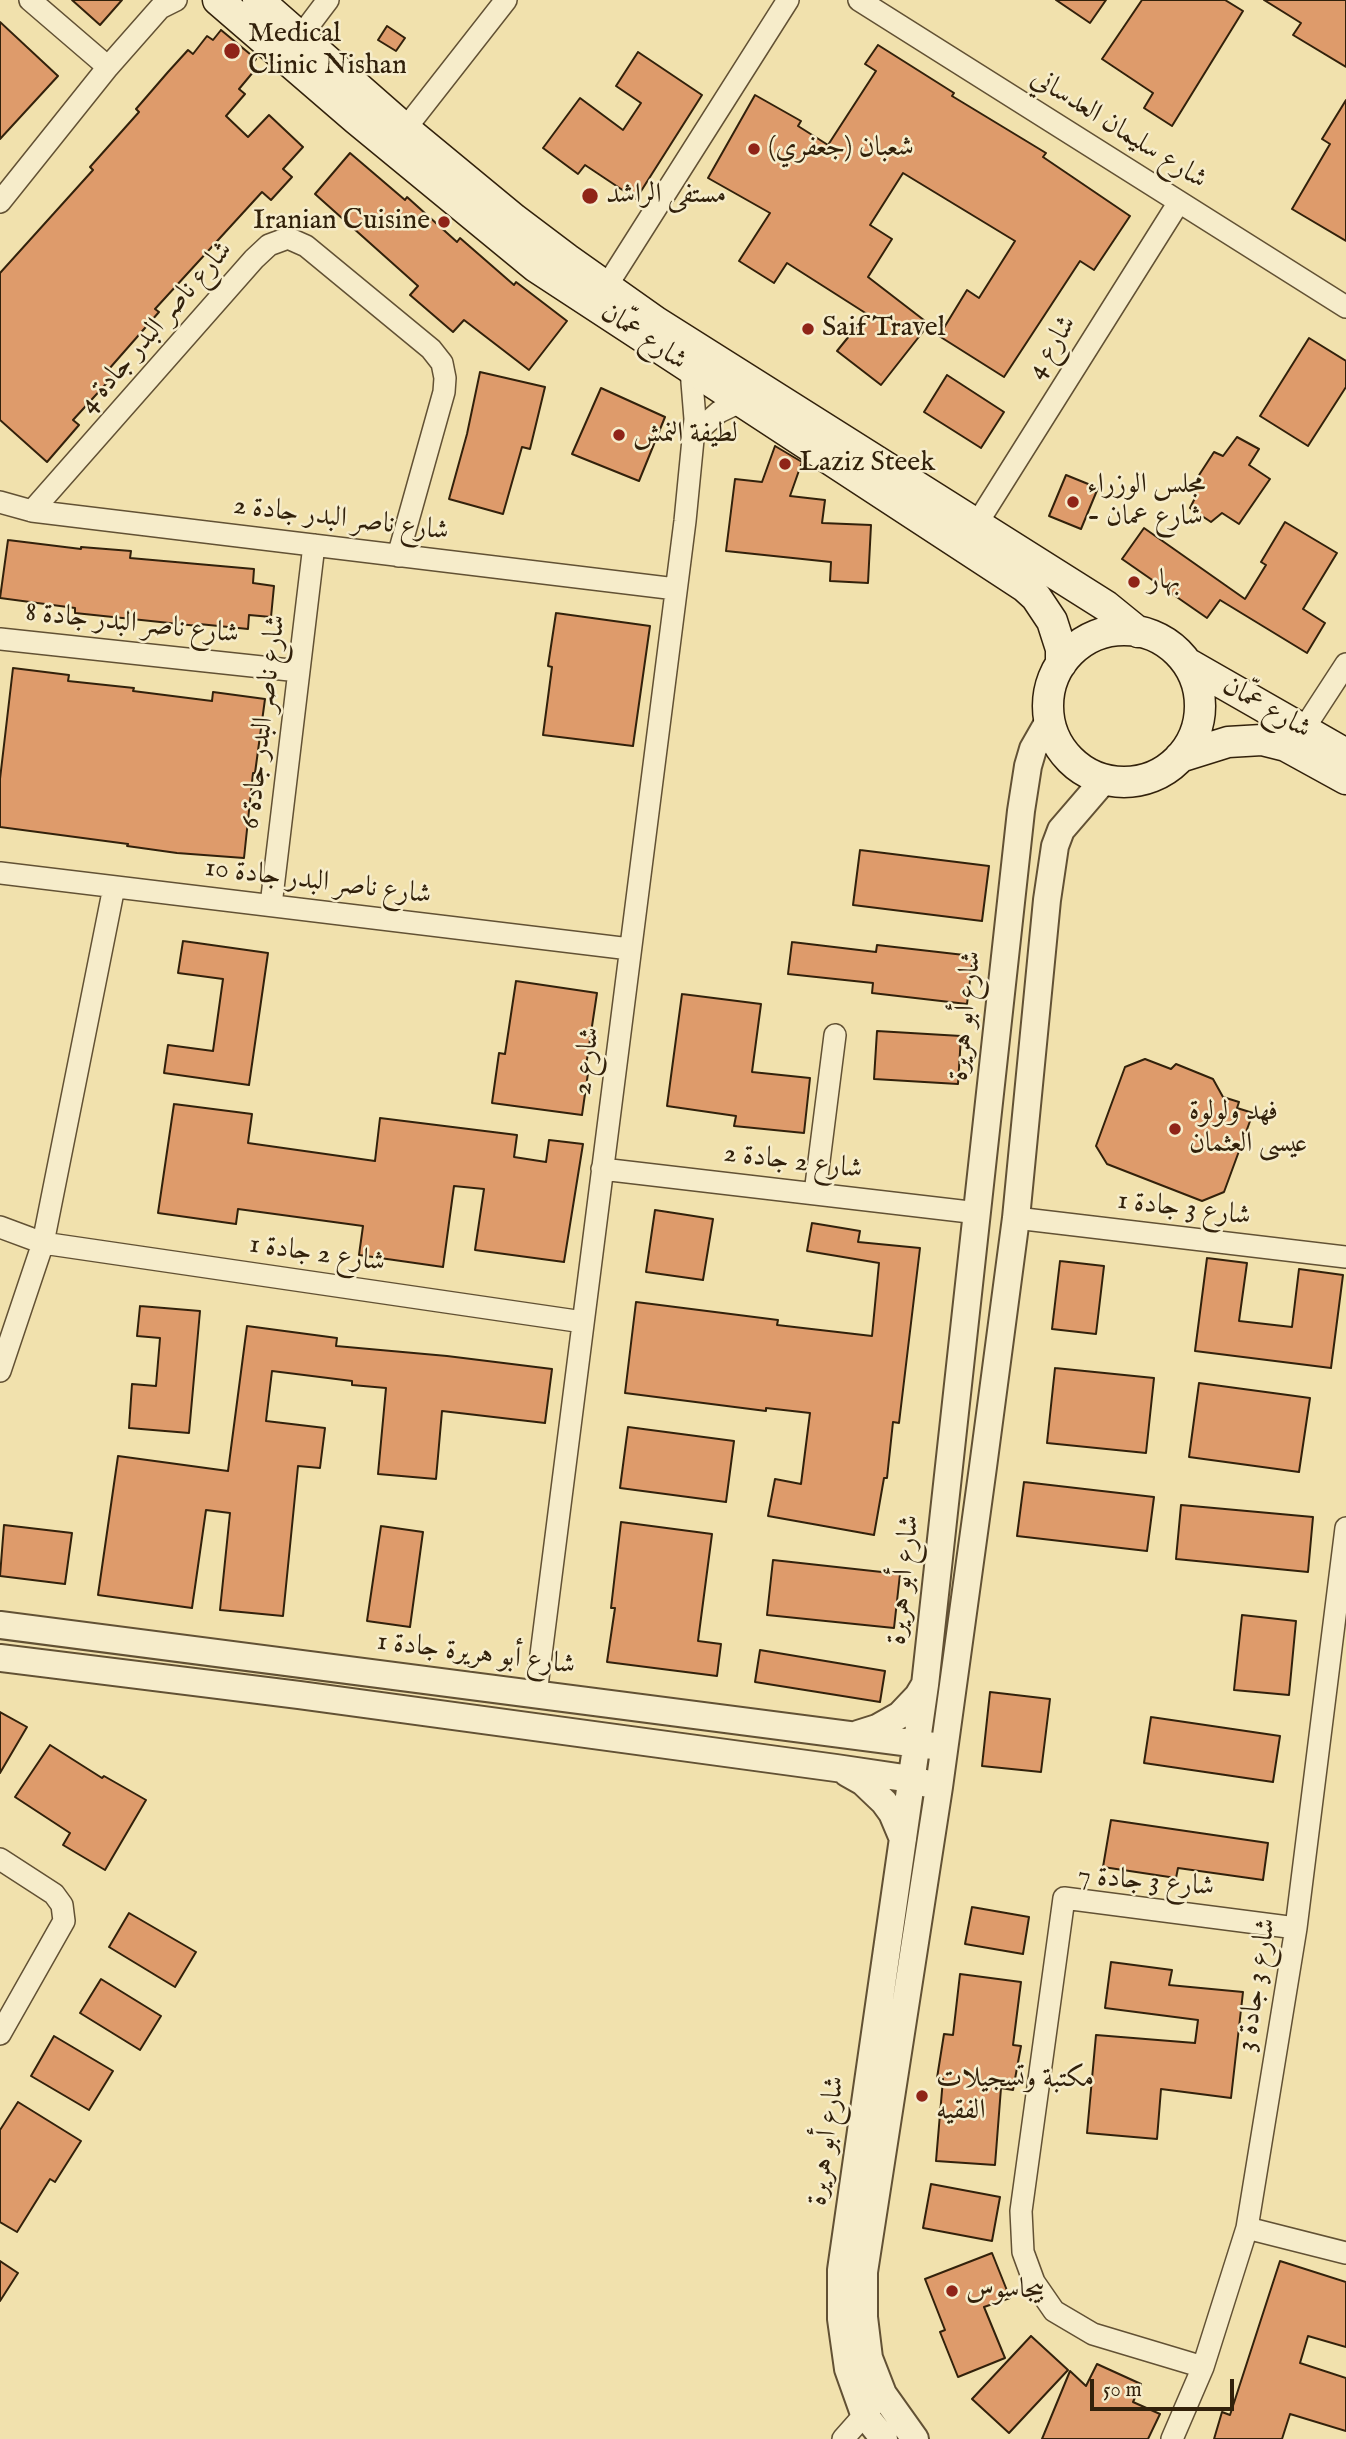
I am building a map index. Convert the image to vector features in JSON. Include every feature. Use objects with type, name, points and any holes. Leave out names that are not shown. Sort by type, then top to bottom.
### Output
[{"type":"main road","name":"شارع عمّان","points":[[218,0],[356,119],[536,267],[1025,587],[1045,608],[1052,621],[1061,649],[1061,664]]},
{"type":"main road","name":"شارع عمّان","points":[[258,0],[405,130],[514,219],[606,287],[1106,606],[1138,632]]},
{"type":"main road","points":[[1138,632],[1157,638],[1173,649],[1186,663],[1199,694],[1200,711],[1190,743],[1180,757],[1153,776],[1121,782],[1104,780],[1088,774],[1063,752],[1049,722],[1049,692],[1061,664],[1080,645],[1103,634],[1138,632]]},
{"type":"main road","name":"شارع عمّان","points":[[1186,663],[1346,754]]},
{"type":"main road","name":"شارع عمّان","points":[[1180,757],[1228,742],[1262,740],[1286,746],[1346,779]]},
{"type":"street","points":[[30,0],[108,67]]},
{"type":"street","points":[[300,37],[328,0]]},
{"type":"street","points":[[405,130],[506,0]]},
{"type":"street","points":[[606,287],[788,0]]},
{"type":"street","name":"شارع سليمان العدساني","points":[[859,0],[1346,307]]},
{"type":"street","points":[[0,202],[108,67],[166,3]]},
{"type":"street","name":"شارع 4","points":[[976,525],[1179,202]]},
{"type":"street","name":"شارع ناصر البدر جادة 4","points":[[32,511],[254,259],[269,245],[288,238],[306,246],[431,349],[442,363],[444,392],[398,556]]},
{"type":"street","name":"شارع 2","points":[[536,1694],[676,589],[693,435],[691,370]]},
{"type":"street","points":[[693,435],[719,412],[740,402]]},
{"type":"street","name":"شارع ناصر البدر جادة 2","points":[[0,502],[32,511],[676,589]]},
{"type":"street","name":"شارع ناصر البدر جادة 6","points":[[271,905],[314,545]]},
{"type":"street","name":"شارع ناصر البدر جادة 8","points":[[0,639],[299,671]]},
{"type":"street","points":[[1303,730],[1346,664]]},
{"type":"street","name":"شارع أبو هريرة","points":[[884,2439],[864,2414],[848,2369],[841,2319],[841,2270],[925,1685],[1021,811],[1033,749],[1049,722]]},
{"type":"street","name":"شارع أبو هريرة","points":[[915,2439],[883,2394],[869,2358],[864,2317],[864,2272],[939,1787],[1016,1218],[1046,900],[1055,846],[1061,830],[1104,780]]},
{"type":"street","name":"شارع ناصر البدر جادة 10","points":[[0,873],[630,949]]},
{"type":"street","points":[[0,1371],[43,1243],[114,887]]},
{"type":"street","points":[[815,1193],[835,1035]]},
{"type":"street","name":"شارع 2 جادة 2","points":[[602,1169],[978,1213]]},
{"type":"street","name":"شارع 3 جادة 1","points":[[1016,1218],[1346,1257]]},
{"type":"street","name":"شارع 2 جادة 1","points":[[0,1227],[43,1243],[583,1322]]},
{"type":"street","name":"شارع 3 جادة 3","points":[[1172,2439],[1203,2367],[1247,2228],[1336,1696],[1346,1528]]},
{"type":"street","name":"شارع أبو هريرة جادة 1","points":[[0,1625],[943,1747]]},
{"type":"street","points":[[0,1658],[299,1695],[836,1768],[911,1779],[939,1787]]},
{"type":"street","points":[[851,1735],[877,1728],[900,1715],[925,1685]]},
{"type":"street","points":[[836,1768],[850,1774],[874,1792],[892,1813],[903,1839]]},
{"type":"street","points":[[0,1859],[54,1894],[62,1905],[64,1921],[0,2034]]},
{"type":"street","name":"شارع 3 جادة 7","points":[[1203,2367],[1093,2334],[1054,2311],[1034,2282],[1023,2252],[1021,2211],[1064,1898],[1296,1928]]},
{"type":"street","points":[[1247,2228],[1346,2253]]},
{"type":"street","points":[[843,2439],[883,2394]]},
{"type":"building","points":[[72,0],[122,0],[100,25]]},
{"type":"building","points":[[1056,0],[1106,0],[1090,23]]},
{"type":"building","points":[[1142,0],[1225,0],[1243,11],[1172,126],[1144,108],[1153,93],[1102,59]]},
{"type":"building","points":[[1264,0],[1346,0],[1346,67],[1293,35],[1301,23]]},
{"type":"building","points":[[0,22],[58,76],[0,139]]},
{"type":"building","points":[[387,26],[405,38],[396,51],[378,40]]},
{"type":"building","points":[[221,30],[256,59],[249,67],[254,71],[239,89],[245,94],[226,116],[248,137],[269,115],[303,147],[283,169],[292,177],[271,200],[262,192],[155,309],[159,312],[109,369],[115,374],[73,420],[79,425],[47,462],[0,420],[0,273],[93,170],[90,167],[139,112],[136,109],[188,50],[193,54],[207,36],[213,40]]},
{"type":"building","points":[[878,45],[954,93],[952,96],[1046,153],[1043,157],[1130,216],[1094,270],[1080,261],[1004,377],[939,336],[967,290],[979,298],[1015,241],[903,173],[870,225],[892,239],[868,277],[929,324],[881,385],[837,351],[867,314],[787,263],[774,283],[739,261],[770,213],[708,178],[755,95],[801,121],[798,126],[828,145],[876,71],[865,64]]},
{"type":"building","points":[[638,52],[702,95],[636,199],[585,165],[578,174],[543,148],[580,98],[623,130],[641,103],[616,86]]},
{"type":"building","points":[[1346,100],[1346,241],[1292,209],[1330,144],[1322,139]]},
{"type":"building","points":[[350,153],[405,200],[407,197],[457,242],[460,238],[514,285],[516,282],[567,321],[529,370],[464,320],[453,332],[410,295],[418,286],[315,194]]},
{"type":"building","points":[[1309,338],[1346,361],[1346,387],[1308,446],[1260,416]]},
{"type":"building","points":[[480,372],[545,387],[530,449],[522,447],[503,514],[449,499]]},
{"type":"building","points":[[947,375],[1004,412],[981,448],[924,412]]},
{"type":"building","name":"لطيفة النمش","points":[[601,388],[665,417],[639,481],[572,454]]},
{"type":"building","points":[[1237,437],[1259,449],[1249,465],[1270,479],[1239,524],[1222,513],[1211,522],[1190,508],[1197,494],[1190,489],[1214,452],[1223,456]]},
{"type":"building","points":[[775,446],[802,462],[790,496],[825,500],[822,523],[871,525],[868,583],[830,581],[831,562],[726,551],[735,479],[762,482]]},
{"type":"building","name":"مجلس الوزراء - شارع عمان","points":[[1066,475],[1098,488],[1081,529],[1049,516]]},
{"type":"building","points":[[1285,522],[1337,553],[1303,609],[1325,623],[1307,653],[1220,600],[1207,618],[1122,559],[1144,528],[1245,599],[1266,565],[1261,562]]},
{"type":"building","points":[[8,540],[81,549],[131,551],[130,558],[254,569],[253,583],[274,586],[271,617],[249,615],[248,629],[198,626],[75,613],[75,608],[0,598]]},
{"type":"building","points":[[556,613],[650,626],[633,746],[543,735],[552,667],[548,666]]},
{"type":"building","points":[[13,668],[69,675],[68,681],[134,688],[133,691],[212,701],[213,692],[265,699],[253,773],[244,858],[177,853],[0,827],[0,779]]},
{"type":"building","points":[[860,850],[989,866],[982,921],[853,905]]},
{"type":"building","points":[[183,941],[268,953],[249,1085],[164,1073],[168,1045],[213,1051],[223,979],[178,973]]},
{"type":"building","points":[[792,942],[876,952],[877,945],[973,956],[967,1004],[872,993],[873,983],[788,974]]},
{"type":"building","points":[[516,981],[597,993],[582,1115],[492,1103],[499,1053],[505,1054]]},
{"type":"building","points":[[682,994],[761,1004],[752,1072],[810,1078],[804,1133],[734,1126],[736,1116],[667,1106]]},
{"type":"building","points":[[877,1031],[961,1036],[958,1084],[874,1079]]},
{"type":"building","name":"فهد ولولوة عيسى العثمان","points":[[1145,1059],[1171,1069],[1176,1064],[1213,1079],[1223,1097],[1239,1102],[1237,1108],[1253,1113],[1224,1192],[1202,1201],[1107,1164],[1096,1146],[1125,1067]]},
{"type":"building","points":[[174,1104],[252,1114],[248,1143],[375,1161],[380,1118],[517,1135],[514,1157],[546,1162],[549,1140],[583,1144],[564,1262],[475,1250],[484,1189],[454,1186],[443,1267],[359,1255],[363,1226],[238,1209],[236,1224],[158,1213]]},
{"type":"building","points":[[655,1210],[713,1219],[703,1280],[646,1272]]},
{"type":"building","points":[[812,1223],[860,1231],[858,1242],[920,1248],[899,1423],[893,1422],[887,1478],[884,1478],[874,1535],[768,1516],[775,1479],[801,1484],[810,1413],[766,1408],[766,1411],[625,1393],[636,1302],[778,1320],[777,1325],[872,1336],[879,1263],[807,1251]]},
{"type":"building","points":[[1207,1258],[1247,1263],[1239,1321],[1292,1327],[1299,1269],[1343,1275],[1331,1368],[1195,1351]]},
{"type":"building","points":[[1060,1261],[1104,1266],[1096,1334],[1052,1329]]},
{"type":"building","points":[[140,1306],[200,1311],[189,1433],[129,1428],[132,1384],[156,1386],[160,1338],[137,1336]]},
{"type":"building","points":[[247,1326],[337,1338],[336,1346],[552,1369],[545,1423],[442,1411],[436,1479],[378,1474],[386,1388],[272,1371],[266,1421],[325,1428],[320,1468],[298,1466],[283,1616],[220,1610],[230,1513],[206,1510],[192,1608],[98,1595],[118,1456],[228,1471]]},
{"type":"building","points":[[1055,1368],[1154,1378],[1146,1453],[1047,1443]]},
{"type":"building","points":[[1199,1383],[1310,1398],[1299,1472],[1189,1457]]},
{"type":"building","points":[[628,1427],[734,1441],[726,1502],[620,1488]]},
{"type":"building","points":[[1024,1482],[1154,1497],[1147,1551],[1017,1536]]},
{"type":"building","points":[[1181,1505],[1313,1517],[1308,1572],[1176,1559]]},
{"type":"building","points":[[621,1522],[712,1534],[698,1641],[721,1644],[717,1676],[607,1662],[615,1608],[611,1608]]},
{"type":"building","points":[[4,1525],[72,1533],[65,1584],[0,1576]]},
{"type":"building","points":[[381,1526],[423,1532],[410,1627],[367,1621]]},
{"type":"building","points":[[773,1560],[900,1574],[894,1628],[767,1615]]},
{"type":"building","points":[[1242,1615],[1296,1621],[1289,1695],[1234,1690]]},
{"type":"building","points":[[760,1650],[885,1671],[880,1702],[755,1682]]},
{"type":"building","points":[[990,1692],[1050,1699],[1041,1772],[982,1766]]},
{"type":"building","points":[[0,1712],[27,1727],[0,1773]]},
{"type":"building","points":[[1151,1717],[1280,1736],[1273,1782],[1144,1763]]},
{"type":"building","points":[[50,1745],[102,1778],[104,1776],[146,1800],[105,1870],[63,1845],[70,1833],[15,1797]]},
{"type":"building","points":[[1111,1820],[1268,1843],[1263,1880],[1178,1868],[1176,1878],[1103,1867]]},
{"type":"building","points":[[972,1907],[1029,1917],[1023,1954],[965,1944]]},
{"type":"building","points":[[129,1913],[196,1952],[175,1987],[109,1947]]},
{"type":"building","points":[[1111,1962],[1172,1970],[1169,1985],[1243,1992],[1231,2098],[1161,2089],[1157,2139],[1087,2133],[1096,2035],[1195,2043],[1198,2020],[1105,2008]]},
{"type":"building","points":[[960,1974],[1021,1982],[1013,2045],[1021,2046],[1013,2090],[1001,2088],[995,2165],[936,2161],[943,2079],[937,2078],[944,2034],[953,2035]]},
{"type":"building","points":[[101,1979],[161,2016],[140,2050],[80,2013]]},
{"type":"building","points":[[54,2036],[113,2071],[89,2110],[31,2076]]},
{"type":"building","points":[[18,2102],[81,2141],[55,2182],[50,2179],[17,2232],[0,2222],[0,2130]]},
{"type":"building","points":[[931,2184],[1000,2197],[992,2241],[923,2228]]},
{"type":"building","points":[[992,2253],[1010,2298],[984,2307],[1005,2358],[958,2377],[940,2332],[945,2330],[925,2279]]},
{"type":"building","points":[[0,2261],[18,2273],[0,2301]]},
{"type":"building","points":[[1280,2261],[1346,2282],[1346,2347],[1308,2336],[1300,2363],[1346,2378],[1346,2431],[1290,2414],[1282,2439],[1214,2439],[1222,2412],[1230,2415]]},
{"type":"building","points":[[1031,2336],[1068,2370],[1009,2433],[972,2399]]},
{"type":"building","points":[[1097,2364],[1141,2384],[1133,2402],[1160,2414],[1148,2439],[1042,2439],[1070,2371],[1086,2386]]},
{"type":"place","name":"Medical Clinic Nishan","points":[[232,51]]},
{"type":"place","name":"شعبان (جعفري)","points":[[754,149]]},
{"type":"place","name":"مستفى الراشد","points":[[590,196]]},
{"type":"place","name":"Iranian Cuisine","points":[[444,222]]},
{"type":"place","name":"Saif Travel","points":[[808,329]]},
{"type":"place","name":"لطيفة النمش","points":[[619,435]]},
{"type":"place","name":"Laziz Steek","points":[[785,464]]},
{"type":"place","name":"مجلس الوزراء - شارع عمان","points":[[1073,502]]},
{"type":"place","name":"بهار","points":[[1134,582]]},
{"type":"place","name":"فهد ولولوة عيسى العثمان","points":[[1175,1129]]},
{"type":"place","name":"مكتبة وتسجيلات الفقيه","points":[[922,2096]]},
{"type":"place","name":"بيجاسوس","points":[[952,2291]]}]
